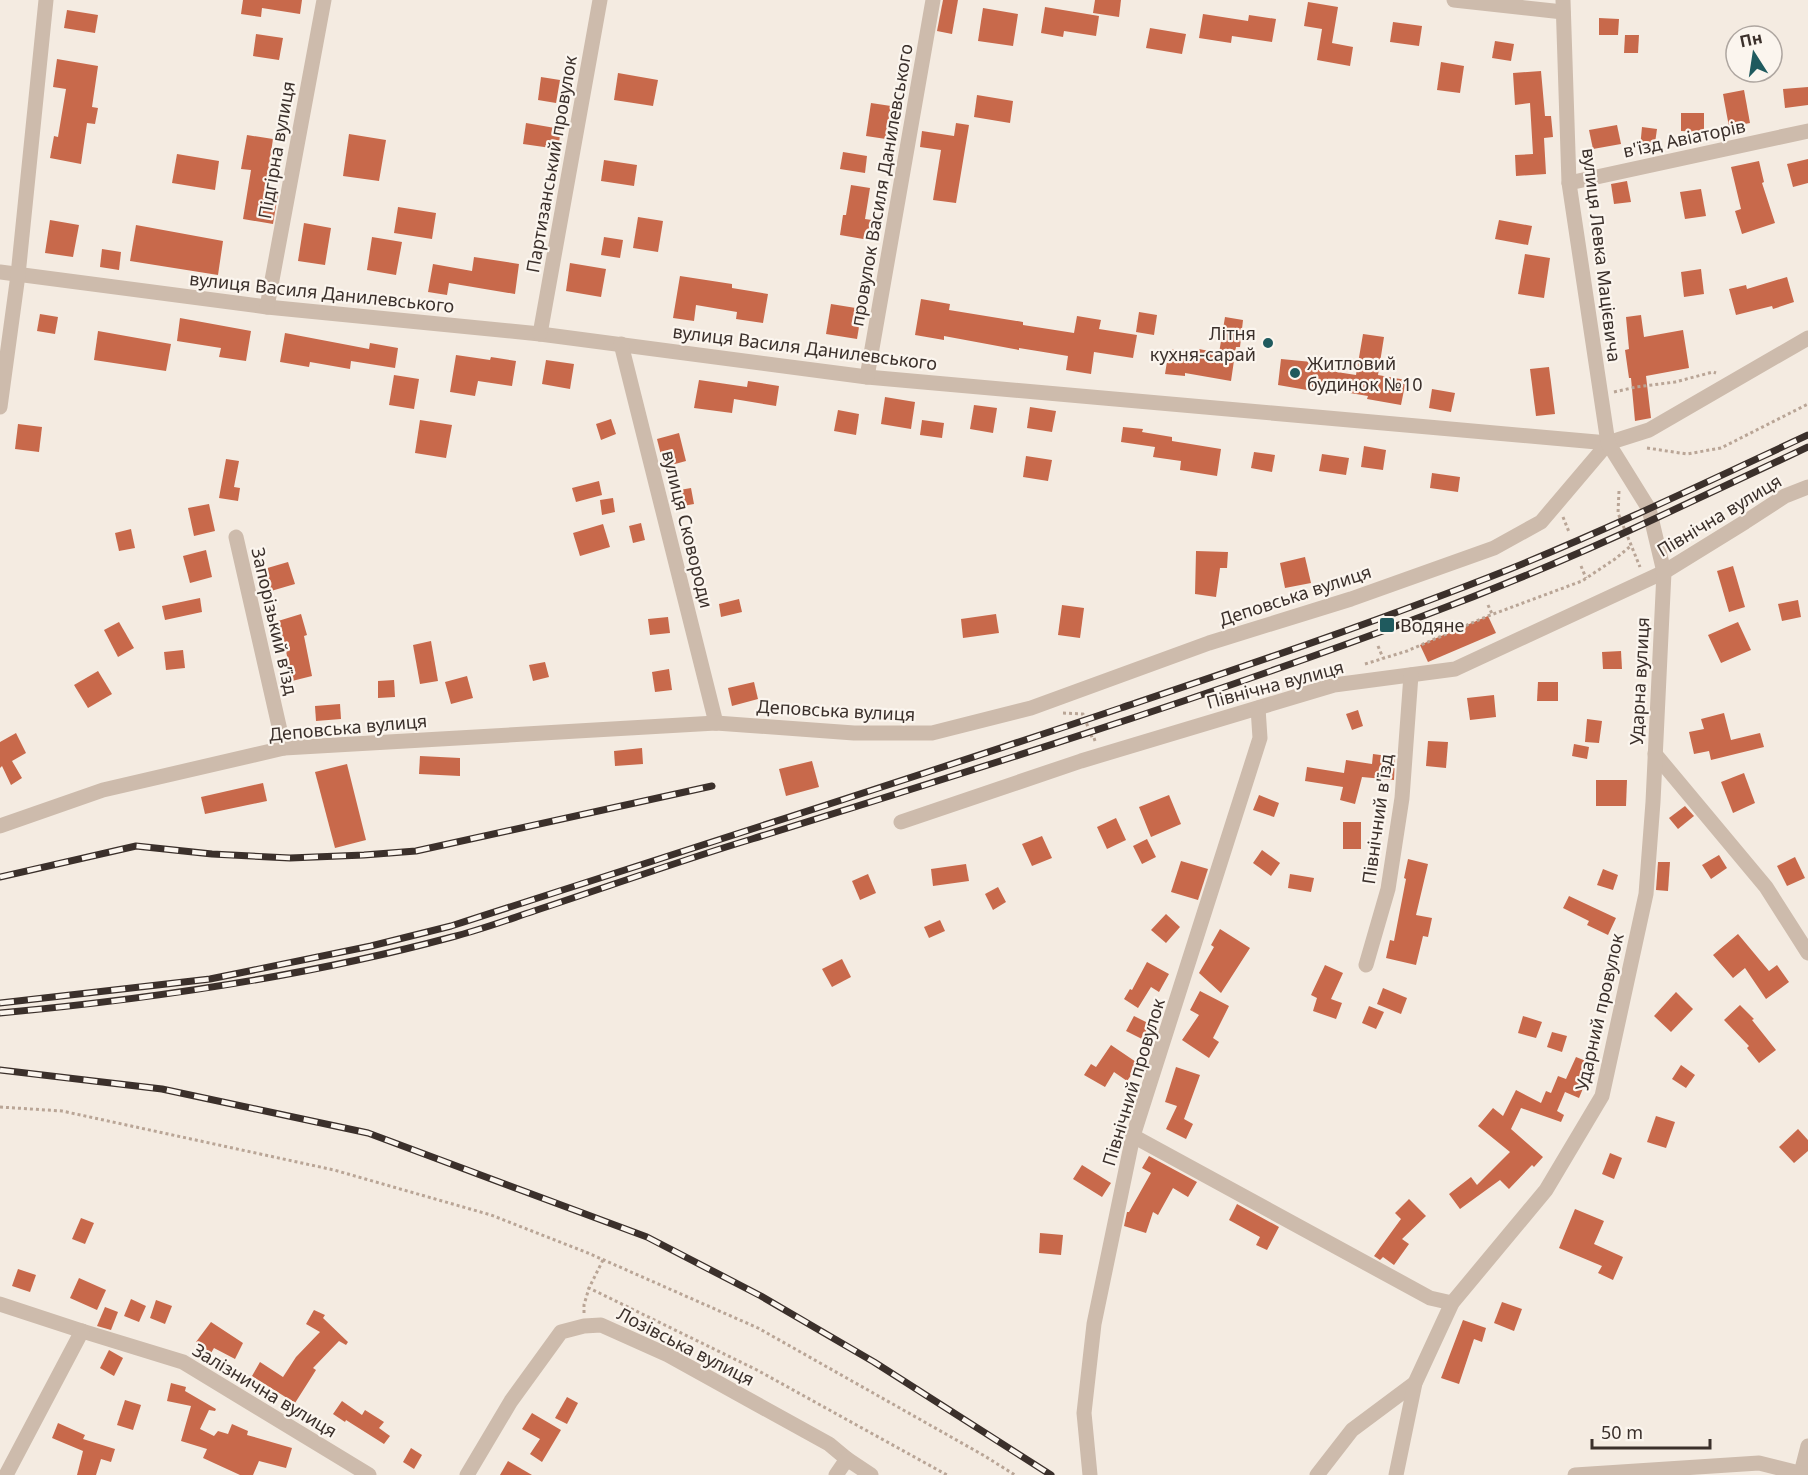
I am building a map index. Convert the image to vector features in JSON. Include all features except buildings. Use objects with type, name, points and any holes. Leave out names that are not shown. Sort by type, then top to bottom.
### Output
[{"type":"street","points":[[0,407],[18,275],[46,0]]},
{"type":"street","name":"Підгірна вулиця","points":[[267,308],[324,0]]},
{"type":"street","name":"Партизанський провулок","points":[[540,334],[600,0]]},
{"type":"street","name":"провулок Василя Данилевського","points":[[867,376],[933,0]]},
{"type":"street","points":[[1454,0],[1563,6]]},
{"type":"street","name":"вулиця Левка Мацієвича","points":[[1563,6],[1569,183],[1608,443]]},
{"type":"street","name":"в'їзд Авіаторів","points":[[1569,183],[1808,131]]},
{"type":"street","name":"вулиця Василя Данилевського","points":[[0,272],[267,308],[540,334],[867,376],[1608,443]]},
{"type":"street","points":[[1608,443],[1648,430],[1808,338]]},
{"type":"street","name":"вулиця Сковороди","points":[[621,344],[716,723]]},
{"type":"street","name":"Деповська вулиця","points":[[0,826],[103,790],[284,748],[716,723],[854,733],[932,733],[1038,706],[1209,643],[1351,599],[1494,548],[1541,522],[1608,443]]},
{"type":"street","name":"Ударна вулиця","points":[[1608,443],[1649,509],[1664,572],[1655,754],[1766,887],[1808,953]]},
{"type":"street","name":"Північна вулиця","points":[[901,822],[1081,761],[1334,685],[1455,669],[1664,572],[1785,496],[1808,487]]},
{"type":"street","name":"Запорізький вʼїзд","points":[[236,537],[284,748]]},
{"type":"street","name":"Північний в'їзд","points":[[1366,966],[1390,878],[1402,798],[1411,675]]},
{"type":"street","name":"Північний провулок","points":[[1090,1475],[1084,1413],[1094,1324],[1133,1137],[1260,738],[1258,708]]},
{"type":"street","name":"Ударний провулок","points":[[1396,1475],[1415,1383],[1452,1303],[1546,1190],[1602,1096],[1646,894],[1655,754]]},
{"type":"street","points":[[1795,934],[1808,925]]},
{"type":"street","points":[[1133,1137],[1430,1298],[1452,1303]]},
{"type":"street","name":"Залізнична вулиця","points":[[0,1304],[183,1362],[369,1475]]},
{"type":"street","name":"Лозівська вулиця","points":[[585,1326],[601,1325],[668,1355],[829,1444],[872,1475]]},
{"type":"street","points":[[467,1475],[511,1401],[561,1332],[585,1326]]},
{"type":"street","points":[[6,1475],[82,1331]]},
{"type":"street","points":[[1317,1475],[1352,1430],[1415,1383]]},
{"type":"street","points":[[1575,1475],[1759,1463],[1804,1474],[1808,1446]]},
{"type":"street","points":[[836,1475],[847,1459]]},
{"type":"path","points":[[1601,394],[1675,382],[1713,372],[1735,381]]},
{"type":"path","points":[[1640,447],[1687,454],[1721,448],[1808,404]]},
{"type":"path","points":[[1363,665],[1407,651],[1492,614],[1586,578],[1615,559],[1629,542]]},
{"type":"path","points":[[1581,566],[1586,578]]},
{"type":"path","points":[[1488,605],[1492,614]]},
{"type":"path","points":[[1378,646],[1383,658]]},
{"type":"path","points":[[1038,706],[1064,713],[1083,714],[1093,740],[1102,739]]},
{"type":"path","points":[[0,1107],[62,1111],[334,1170],[491,1215],[603,1260],[758,1328],[1015,1475]]},
{"type":"path","points":[[585,1326],[584,1305],[589,1288],[603,1260]]},
{"type":"path","points":[[589,1288],[757,1370],[947,1475]]},
{"type":"railway","points":[[0,1003],[210,979],[371,946],[451,926],[1037,736],[1365,624],[1548,553],[1808,435]]},
{"type":"railway","points":[[0,1013],[114,1001],[228,985],[340,964],[483,928],[697,856],[1089,732],[1340,647],[1567,558],[1808,447]]},
{"type":"railway","points":[[0,877],[136,846],[212,854],[290,858],[416,851],[712,786]]},
{"type":"railway","points":[[0,1070],[162,1089],[368,1133],[647,1237],[761,1296],[874,1362],[1051,1475]]},
{"type":"place","name":"Літня кухня-сарай","points":[[1268,343]]},
{"type":"place","name":"Житловий будинок №10","points":[[1295,373]]},
{"type":"place","name":"Водяне","points":[[1387,625]]}]
